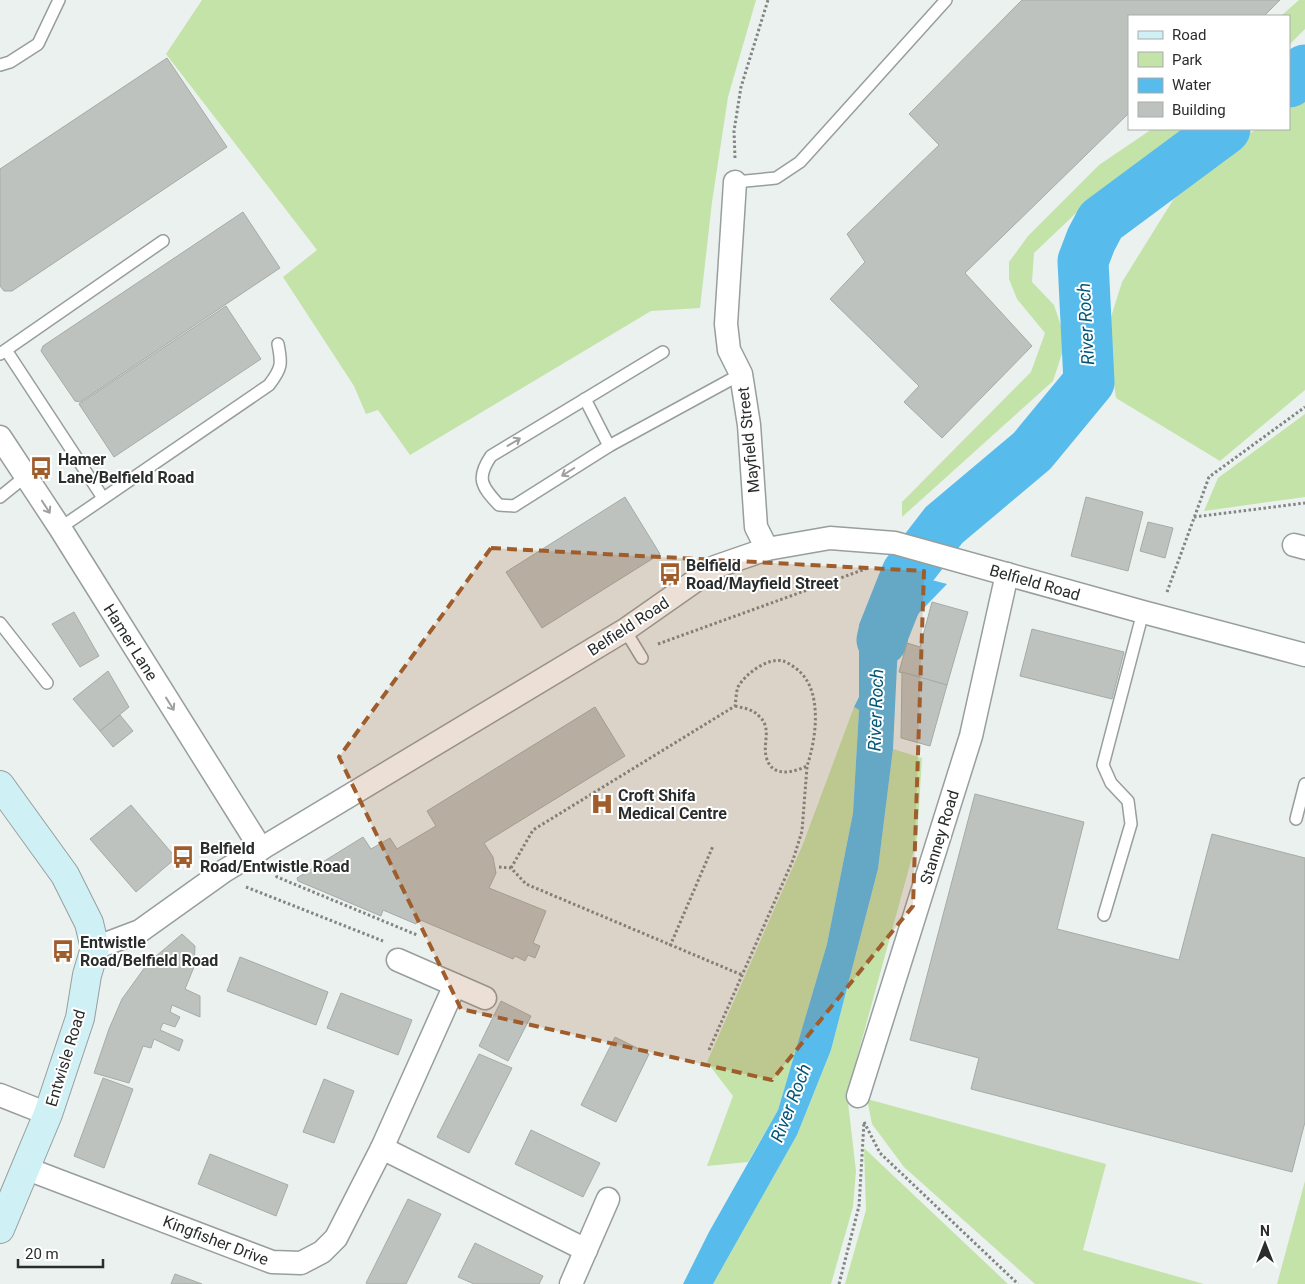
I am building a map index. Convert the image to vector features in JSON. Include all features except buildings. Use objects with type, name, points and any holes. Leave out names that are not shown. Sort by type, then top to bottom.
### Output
[{"type":"main road","points":[[3,795],[65,875],[89,923],[95,948]]},
{"type":"main road","name":"Entwisle Road","points":[[0,1229],[48,1114],[80,1018],[87,975],[95,948]]},
{"type":"street","name":"Mayfield Street","points":[[735,182],[726,324],[729,350],[741,374],[749,425],[756,527],[767,549]]},
{"type":"street","name":"Hamer Lane","points":[[0,437],[60,528],[261,849]]},
{"type":"street","name":"Belfield Road","points":[[95,948],[140,931],[224,871],[625,630],[715,567],[767,549],[830,538],[895,543],[1305,655]]},
{"type":"street","name":"Stanney Road","points":[[858,1096],[971,736],[1008,574]]},
{"type":"street","points":[[398,960],[485,998]]},
{"type":"street","name":"Kingfisher Drive","points":[[25,1168],[272,1262],[301,1263],[322,1252],[336,1238],[382,1148],[456,985]]},
{"type":"street","points":[[0,1095],[48,1114]]},
{"type":"street","points":[[382,1148],[586,1250]]},
{"type":"street","points":[[571,1284],[608,1199]]},
{"type":"lane","points":[[0,64],[10,62],[38,44],[58,0]]},
{"type":"lane","points":[[735,182],[776,178],[800,162],[946,0]]},
{"type":"lane","points":[[103,498],[3,352],[163,241]]},
{"type":"lane","points":[[60,528],[269,385],[282,362],[278,344]]},
{"type":"lane","points":[[663,352],[490,456],[482,469],[482,480],[490,496],[499,504],[514,506],[609,446],[741,374]]},
{"type":"lane","points":[[585,399],[609,446]]},
{"type":"lane","points":[[0,497],[26,476]]},
{"type":"lane","points":[[1104,915],[1130,824],[1128,801],[1111,783],[1103,765],[1151,614]]},
{"type":"lane","points":[[0,624],[47,683]]},
{"type":"lane","points":[[625,630],[640,655]]},
{"type":"lane","points":[[1296,820],[1305,784]]},
{"type":"path","points":[[735,182],[734,131],[741,87],[768,0]]},
{"type":"path","points":[[1151,614],[1194,517],[1209,477],[1305,407]]},
{"type":"path","points":[[1194,517],[1305,503]]},
{"type":"path","points":[[640,655],[886,562],[895,543]]},
{"type":"path","points":[[709,1050],[793,860],[802,831],[807,766],[815,734],[816,708],[811,688],[800,672],[782,661],[767,662],[752,671],[738,687],[735,706]]},
{"type":"path","points":[[512,868],[533,830],[735,706],[751,710],[760,716],[767,729],[766,755],[770,765],[777,771],[785,773],[807,766]]},
{"type":"path","points":[[670,946],[713,846]]},
{"type":"path","points":[[261,849],[277,877],[417,935]]},
{"type":"path","points":[[499,867],[512,868],[526,884],[742,975]]},
{"type":"path","points":[[224,871],[248,888],[389,944],[398,960]]},
{"type":"path","points":[[858,1096],[864,1122],[880,1153],[1018,1284]]},
{"type":"path","points":[[839,1284],[859,1206],[864,1122]]},
{"type":"highlighted area","points":[[491,548],[924,571],[913,906],[772,1080],[461,1009],[339,757]]},
{"type":"green space","points":[[202,0],[756,0],[728,97],[712,202],[700,308],[651,311],[410,455],[378,410],[366,414],[354,386],[283,277],[317,250],[166,54]]},
{"type":"green space","points":[[1299,0],[1305,0],[1305,29],[1290,44],[1290,15],[1282,15]]},
{"type":"green space","points":[[1305,94],[1305,390],[1220,461],[1116,398],[1106,333],[1122,282],[1173,200],[1226,151],[1255,130],[1290,130],[1290,104]]},
{"type":"green space","points":[[1151,130],[1183,130],[1094,196],[1034,253],[1032,282],[1054,305],[1066,341],[1053,381],[902,517],[902,502],[1031,372],[1045,333],[1017,299],[1009,279],[1009,262],[1028,236],[1099,165]]},
{"type":"green space","points":[[1305,414],[1305,497],[1204,511],[1218,478]]},
{"type":"green space","points":[[854,707],[859,710],[853,813],[827,944],[778,1110],[748,1162],[707,1166],[733,1096],[707,1062],[803,844]]},
{"type":"green space","points":[[893,749],[922,758],[917,839],[847,1094],[856,1171],[853,1207],[831,1284],[713,1284],[797,1135],[831,1050],[878,869]]},
{"type":"green space","points":[[867,1099],[1106,1164],[1083,1250],[1204,1284],[1035,1284],[904,1167],[872,1124]]},
{"type":"green space","points":[[864,1148],[1008,1284],[845,1284],[866,1210]]},
{"type":"green space","points":[[1305,1181],[1305,1284],[1277,1284]]},
{"type":"water","points":[[885,568],[947,584],[919,613],[898,644],[893,749],[878,869],[831,1050],[797,1135],[713,1284],[683,1284],[709,1232],[778,1110],[827,944],[853,813],[859,710],[854,707],[859,697],[859,625]]},
{"type":"waterway","name":"River Roch","points":[[1290,81],[1305,70]]},
{"type":"waterway","name":"River Roch","points":[[882,640],[907,573],[944,525],[1032,451],[1089,382],[1083,261],[1101,221],[1224,130]]},
{"type":"place","name":"Hamer Lane/Belfield Road","points":[[41,468]]},
{"type":"place","name":"Belfield Road/Mayfield Street","points":[[670,574]]},
{"type":"place","name":"Croft Shifa Medical Centre","points":[[602,804]]},
{"type":"place","name":"Belfield Road/Entwistle Road","points":[[183,857]]},
{"type":"place","name":"Entwistle Road/Belfield Road","points":[[63,951]]}]
